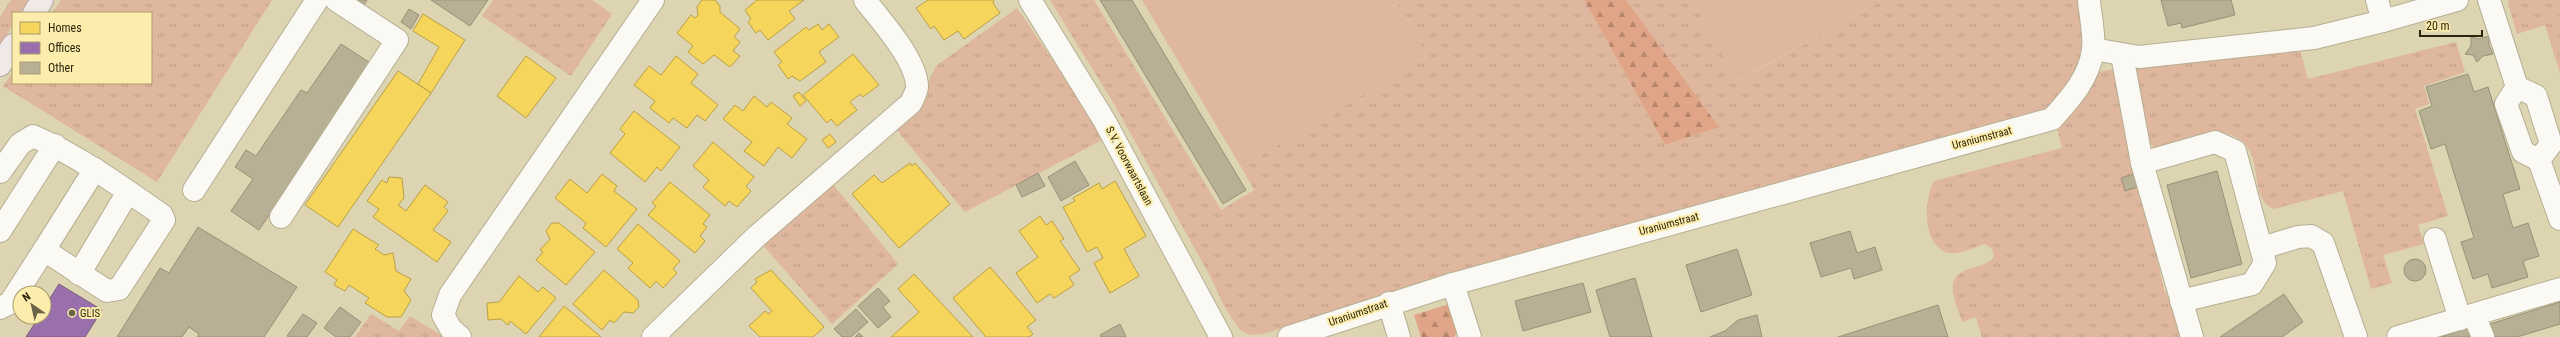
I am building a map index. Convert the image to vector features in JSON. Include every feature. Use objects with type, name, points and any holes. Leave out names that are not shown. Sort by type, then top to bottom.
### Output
[{"type":"main road","points":[[35,12],[42,0]]},
{"type":"main road","points":[[0,65],[12,47]]},
{"type":"street","points":[[194,190],[317,0]]},
{"type":"street","points":[[281,217],[397,40],[336,0]]},
{"type":"street","points":[[460,337],[451,329],[443,314],[450,295],[653,0]]},
{"type":"street","points":[[653,337],[757,236],[911,103],[917,87],[915,74],[899,46],[865,0]]},
{"type":"street","name":"S.V. Voorwaartslaan","points":[[1030,0],[1104,120],[1220,337]]},
{"type":"street","points":[[2089,0],[2094,49],[2139,57],[2314,38],[2383,21],[2444,2]]},
{"type":"street","points":[[2377,0],[2383,21]]},
{"type":"street","points":[[2489,0],[2517,87],[2536,96],[2552,144],[2539,160]]},
{"type":"street","name":"Uraniumstraat","points":[[1289,337],[1389,303],[1453,284],[2052,119],[2077,91],[2088,69],[2094,49]]},
{"type":"street","points":[[2122,55],[2142,163],[2192,337]]},
{"type":"street","points":[[2517,87],[2506,104],[2523,152],[2539,160],[2560,219]]},
{"type":"street","points":[[0,172],[20,144],[33,136],[55,146],[95,169],[162,215],[164,220],[119,289],[107,291],[44,250]]},
{"type":"street","points":[[2142,163],[2215,142],[2235,151],[2265,263],[2252,284],[2181,301]]},
{"type":"street","points":[[0,231],[55,146]]},
{"type":"street","points":[[0,308],[10,303],[95,169]]},
{"type":"street","points":[[79,274],[128,192]]},
{"type":"street","points":[[2262,248],[2298,237],[2311,236],[2323,243],[2356,337]]},
{"type":"street","points":[[2435,239],[2467,317],[2483,337]]},
{"type":"street","points":[[1453,284],[1470,337]]},
{"type":"street","points":[[2398,337],[2560,289]]},
{"type":"street","points":[[1389,303],[1399,337]]},
{"type":"green space","points":[[11,0],[30,0],[22,12],[12,12],[12,27],[0,45],[0,17]]},
{"type":"green space","points":[[61,0],[272,0],[157,182],[3,86],[12,73],[12,84],[152,84],[152,12],[53,12]]},
{"type":"green space","points":[[493,0],[592,0],[612,14],[571,76],[482,16]]},
{"type":"green space","points":[[1050,0],[1094,0],[1221,210],[1254,190],[1241,167],[1428,56],[1395,0],[1584,0],[1665,145],[1718,127],[1626,0],[1692,0],[1738,81],[1882,0],[2081,0],[2084,27],[2084,47],[2081,66],[2074,80],[2063,93],[2031,118],[1374,298],[1263,334],[1250,335],[1240,330],[1225,308],[1210,276],[1114,104]]},
{"type":"green space","points":[[1142,0],[1395,0],[1428,56],[1241,167]]},
{"type":"green space","points":[[1584,0],[1626,0],[1719,127],[1665,145]]},
{"type":"green space","points":[[1692,0],[1882,0],[1737,81]]},
{"type":"green space","points":[[2509,0],[2560,0],[2560,73],[2545,25],[2517,34],[2508,4]]},
{"type":"green space","points":[[1017,8],[1106,138],[965,212],[895,128],[920,100],[936,66]]},
{"type":"green space","points":[[2456,42],[2465,72],[2424,86],[2429,104],[2415,109],[2448,216],[2418,225],[2424,244],[2383,255],[2392,283],[2371,289],[2343,191],[2274,209],[2265,202],[2260,193],[2253,158],[2248,148],[2239,139],[2225,133],[2155,149],[2147,139],[2131,65],[2299,46],[2308,79]]},
{"type":"green space","points":[[2115,69],[2164,290],[2176,311],[2184,337],[1982,337],[1976,317],[1962,322],[1954,296],[1953,282],[1956,276],[1962,272],[1984,264],[1992,259],[1994,257],[1992,249],[1985,244],[1960,252],[1949,253],[1938,247],[1932,239],[1927,220],[1928,199],[1934,181],[2062,148],[2056,124],[2085,94],[2098,72]]},
{"type":"green space","points":[[832,183],[898,264],[832,324],[762,244]]},
{"type":"green space","points":[[1452,303],[1459,329],[1454,337],[1421,337],[1414,315]]},
{"type":"green space","points":[[371,314],[399,331],[410,316],[444,337],[355,337]]},
{"type":"building: Homes","points":[[702,0],[715,0],[720,6],[720,12],[740,29],[734,37],[740,42],[733,51],[740,56],[730,67],[714,55],[703,64],[688,52],[693,46],[677,33],[691,15],[695,18],[698,15],[697,7]]},
{"type":"building: Homes","points":[[757,0],[804,0],[789,11],[795,19],[768,40],[760,30],[756,33],[748,22],[751,19],[745,10]]},
{"type":"building: Homes","points":[[928,0],[994,0],[993,3],[1000,13],[964,39],[958,31],[944,40],[934,26],[931,29],[916,8]]},
{"type":"building: Homes","points":[[423,14],[465,40],[431,93],[418,84],[439,47],[413,31]]},
{"type":"building: Homes","points":[[818,24],[822,30],[829,24],[839,37],[819,52],[826,62],[800,81],[792,76],[788,79],[778,65],[782,62],[774,52],[806,27],[809,30]]},
{"type":"building: Homes","points":[[853,54],[879,85],[863,97],[860,94],[850,102],[857,110],[837,126],[831,119],[827,123],[803,95]]},
{"type":"building: Homes","points":[[526,56],[556,78],[526,118],[497,96]]},
{"type":"building: Homes","points":[[676,56],[698,74],[691,83],[718,105],[705,121],[697,115],[687,128],[673,118],[669,123],[650,108],[655,101],[634,85],[649,66],[661,75]]},
{"type":"building: Homes","points":[[398,71],[431,93],[338,227],[305,205]]},
{"type":"building: Homes","points":[[799,92],[806,101],[800,106],[793,96]]},
{"type":"building: Homes","points":[[754,96],[767,107],[771,102],[792,118],[787,124],[807,139],[792,158],[778,147],[764,166],[744,151],[752,142],[723,119],[735,105],[743,111]]},
{"type":"building: Homes","points":[[634,111],[680,147],[661,171],[657,167],[645,182],[610,153],[625,134],[620,129]]},
{"type":"building: Homes","points":[[830,134],[836,142],[828,148],[822,140]]},
{"type":"building: Homes","points":[[713,142],[754,177],[746,186],[751,191],[737,207],[729,201],[725,206],[703,187],[709,180],[693,166]]},
{"type":"building: Homes","points":[[910,163],[912,166],[915,163],[950,204],[899,248],[852,194],[874,175],[882,183]]},
{"type":"building: Homes","points":[[602,174],[617,186],[614,191],[637,209],[606,247],[583,228],[586,223],[555,198],[570,179],[587,193]]},
{"type":"building: Homes","points":[[389,177],[402,178],[404,198],[398,205],[406,211],[425,185],[448,202],[444,207],[448,211],[433,230],[451,242],[437,262],[373,217],[379,209],[367,201],[382,180],[387,183]]},
{"type":"building: Homes","points":[[1115,181],[1146,236],[1124,249],[1139,276],[1110,293],[1094,263],[1103,258],[1097,247],[1087,252],[1063,207],[1075,201],[1073,198],[1099,183],[1102,189]]},
{"type":"building: Homes","points":[[670,182],[710,215],[703,224],[707,227],[700,236],[705,241],[695,253],[648,215],[656,206],[652,203]]},
{"type":"building: Homes","points":[[1040,216],[1046,225],[1052,221],[1064,239],[1060,241],[1080,270],[1069,277],[1074,285],[1054,298],[1050,294],[1037,303],[1016,273],[1038,257],[1019,231]]},
{"type":"building: Homes","points":[[552,223],[559,223],[595,252],[566,285],[536,260],[543,252],[540,250],[550,239],[546,231]]},
{"type":"building: Homes","points":[[638,224],[680,261],[673,269],[677,273],[663,288],[656,281],[650,288],[628,268],[633,263],[617,249]]},
{"type":"building: Homes","points":[[353,229],[379,245],[375,249],[384,255],[393,253],[396,271],[411,279],[404,291],[411,300],[401,317],[387,317],[365,303],[369,298],[349,285],[345,291],[334,285],[337,280],[325,272]]},
{"type":"building: Homes","points":[[990,267],[1036,320],[1027,327],[1033,334],[1029,337],[986,337],[953,298]]},
{"type":"building: Homes","points":[[604,270],[638,300],[639,307],[633,313],[624,312],[614,323],[610,320],[602,330],[573,304]]},
{"type":"building: Homes","points":[[771,270],[824,327],[813,337],[760,337],[749,326],[765,311],[768,314],[772,311],[751,288],[757,282],[755,279]]},
{"type":"building: Homes","points":[[914,274],[973,337],[891,337],[919,312],[898,289]]},
{"type":"building: Homes","points":[[519,276],[538,292],[543,287],[556,298],[526,334],[510,321],[508,325],[501,319],[488,320],[487,303],[499,302]]},
{"type":"building: Homes","points":[[564,306],[601,337],[539,337]]},
{"type":"building: Offices","name":"GLIS","points":[[59,284],[102,310],[85,337],[26,337],[34,325],[52,325],[52,295]]},
{"type":"building: Other","points":[[356,0],[367,0],[364,5]]},
{"type":"building: Other","points":[[431,0],[488,0],[470,26]]},
{"type":"building: Other","points":[[1100,0],[1132,0],[1246,190],[1223,204]]},
{"type":"building: Other","points":[[2161,0],[2231,0],[2235,15],[2182,28],[2181,23],[2168,26]]},
{"type":"building: Other","points":[[409,9],[419,15],[411,29],[401,22]]},
{"type":"building: Other","points":[[2489,36],[2489,45],[2493,54],[2483,56],[2477,62],[2473,55],[2465,54],[2471,46],[2471,37],[2479,39]]},
{"type":"building: Other","points":[[341,44],[372,64],[259,230],[231,211],[253,179],[235,167],[246,150],[256,156],[301,90],[307,93]]},
{"type":"building: Other","points":[[2468,74],[2474,92],[2488,87],[2520,189],[2503,194],[2513,228],[2528,223],[2539,256],[2523,261],[2528,277],[2492,288],[2488,274],[2473,279],[2461,242],[2474,238],[2445,144],[2431,149],[2419,111],[2432,106],[2426,87]]},
{"type":"building: Other","points":[[1075,161],[1089,185],[1061,201],[1048,177]]},
{"type":"building: Other","points":[[2217,171],[2242,264],[2191,278],[2167,185]]},
{"type":"building: Other","points":[[1038,173],[1045,186],[1022,197],[1016,185]]},
{"type":"building: Other","points":[[2134,174],[2138,187],[2125,191],[2121,178]]},
{"type":"building: Other","points":[[198,227],[297,287],[264,337],[197,337],[199,334],[189,327],[182,337],[117,337],[160,268],[169,273]]},
{"type":"building: Other","points":[[1850,231],[1857,253],[1875,247],[1882,270],[1854,279],[1851,268],[1821,277],[1810,243]]},
{"type":"building: Other","points":[[1737,249],[1752,295],[1701,312],[1686,265]]},
{"type":"building: Other","points":[[2415,259],[2423,262],[2426,270],[2423,278],[2415,281],[2407,278],[2404,270],[2407,262]]},
{"type":"building: Other","points":[[1635,278],[1652,337],[1610,337],[1596,290]]},
{"type":"building: Other","points":[[1583,283],[1591,312],[1523,331],[1515,301]]},
{"type":"building: Other","points":[[878,288],[890,301],[883,307],[891,317],[878,328],[858,306]]},
{"type":"building: Other","points":[[2284,294],[2303,322],[2282,337],[2220,337]]},
{"type":"building: Other","points":[[2560,302],[2560,324],[2517,337],[2494,337],[2490,324]]},
{"type":"building: Other","points":[[1938,305],[1948,337],[1838,337]]},
{"type":"building: Other","points":[[340,307],[361,322],[350,337],[336,337],[324,328]]},
{"type":"building: Other","points":[[856,309],[868,322],[851,337],[842,337],[834,329]]},
{"type":"building: Other","points":[[303,314],[317,323],[307,337],[287,336]]},
{"type":"building: Other","points":[[1757,315],[1762,337],[1710,337],[1725,331],[1738,320]]},
{"type":"building: Other","points":[[1120,324],[1126,337],[1101,337],[1100,335]]},
{"type":"building: Other","points":[[2471,327],[2474,337],[2441,337]]},
{"type":"building: Other","points":[[859,333],[863,337],[855,337]]},
{"type":"place","name":"GLIS","points":[[72,313]]}]
